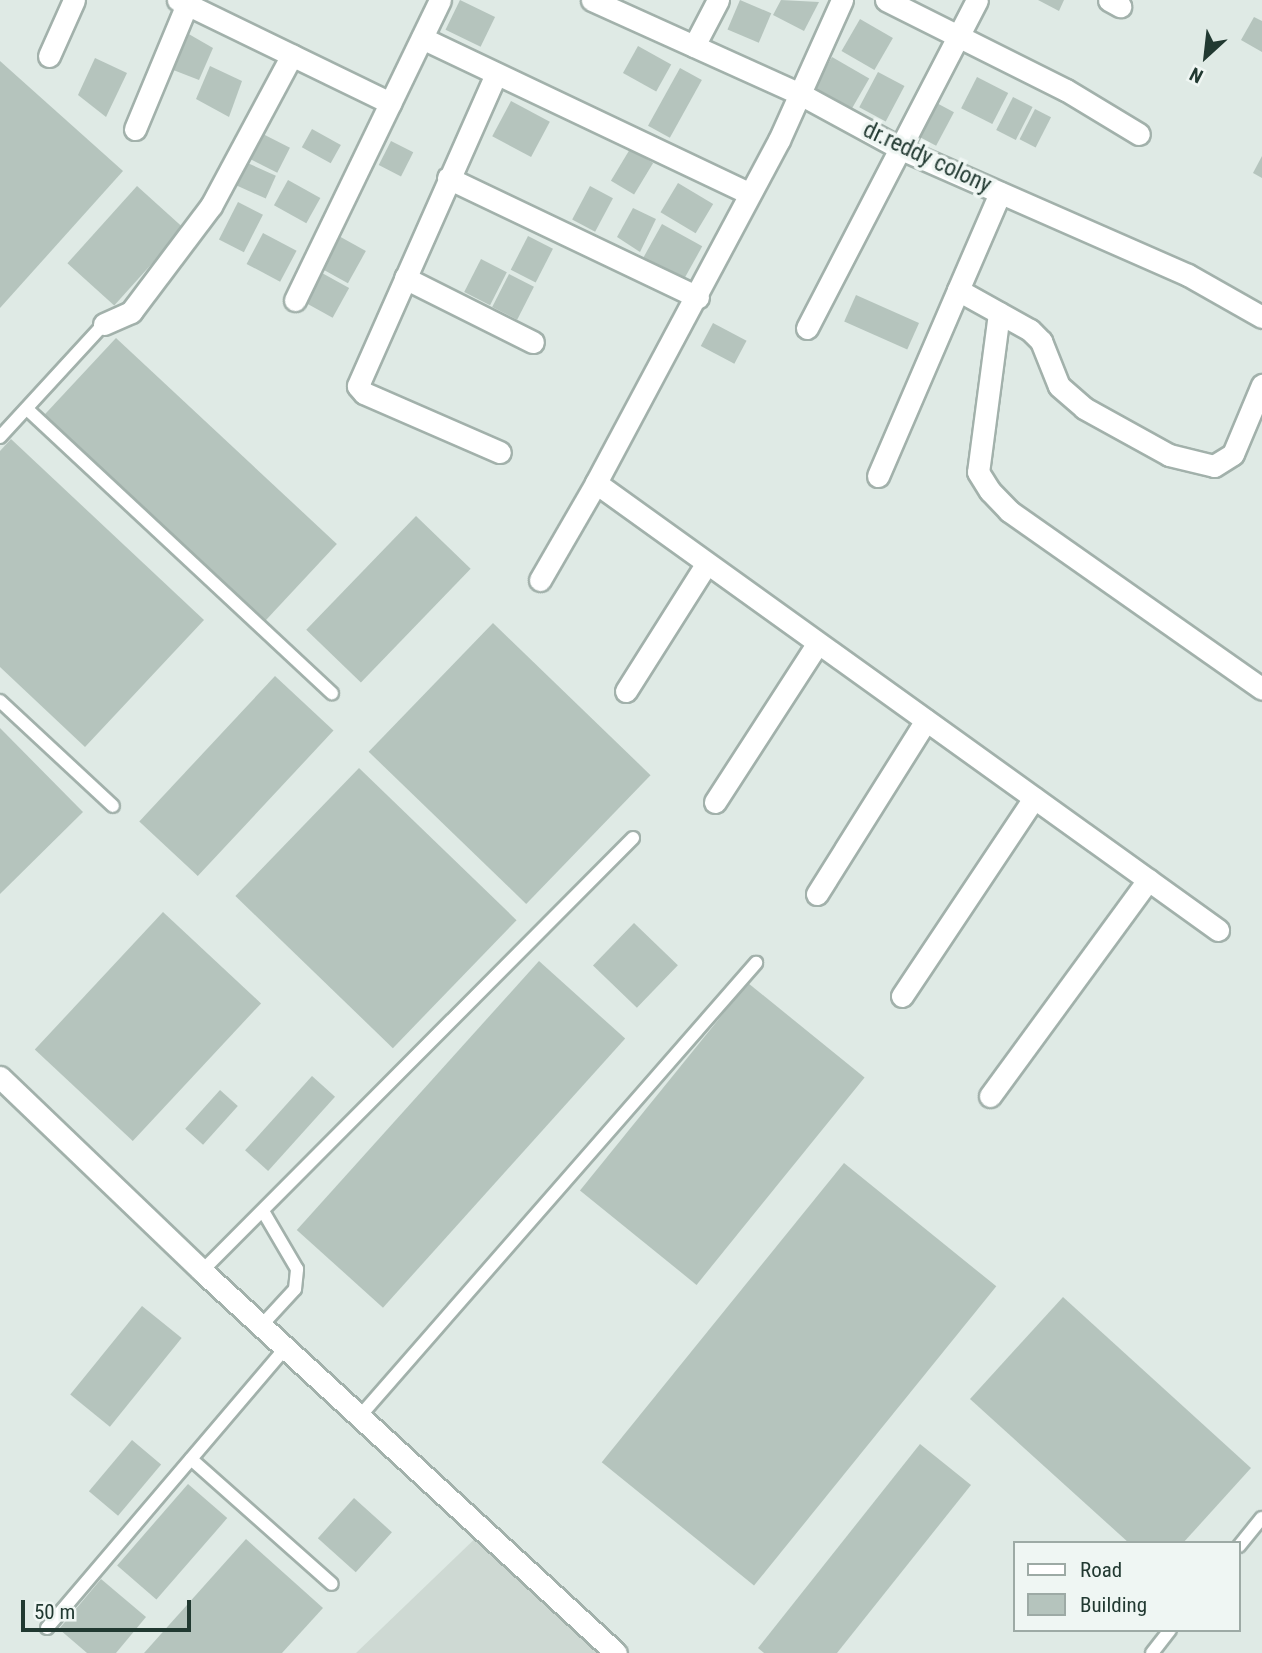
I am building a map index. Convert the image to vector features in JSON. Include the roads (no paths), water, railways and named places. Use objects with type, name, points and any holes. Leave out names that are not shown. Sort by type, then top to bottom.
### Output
[{"type":"street","points":[[49,56],[74,0]]},
{"type":"street","points":[[295,300],[440,0]]},
{"type":"street","name":"dr.reddy colony","points":[[592,0],[802,95],[901,149],[1188,275],[1262,317]]},
{"type":"street","points":[[694,46],[718,0]]},
{"type":"street","points":[[540,580],[698,297],[802,95],[842,0]]},
{"type":"street","points":[[886,0],[958,39],[1066,90],[1139,134]]},
{"type":"street","points":[[807,328],[977,0]]},
{"type":"street","points":[[135,129],[182,2],[390,103]]},
{"type":"street","points":[[422,37],[750,194]]},
{"type":"street","points":[[104,324],[131,312],[211,206],[292,55]]},
{"type":"street","points":[[496,74],[358,386],[364,393],[500,452]]},
{"type":"street","points":[[448,178],[698,297]]},
{"type":"street","points":[[878,476],[1000,193]]},
{"type":"street","points":[[405,278],[533,342]]},
{"type":"street","points":[[958,290],[1041,341],[1059,386],[1084,408],[1188,462],[1214,466],[1233,454],[1262,385]]},
{"type":"street","points":[[999,313],[978,472],[990,491],[1009,511],[1262,689]]},
{"type":"street","points":[[596,483],[1218,930]]},
{"type":"street","points":[[626,691],[707,563]]},
{"type":"street","points":[[715,802],[818,643]]},
{"type":"street","points":[[817,894],[926,720]]},
{"type":"street","points":[[902,996],[1034,798]]},
{"type":"street","points":[[990,1096],[1148,880]]},
{"type":"street","points":[[0,1077],[202,1272],[616,1653]]},
{"type":"lane","points":[[0,437],[104,324]]},
{"type":"lane","points":[[27,409],[332,693]]},
{"type":"lane","points":[[0,701],[113,806]]},
{"type":"lane","points":[[202,1272],[633,838]]},
{"type":"lane","points":[[360,1416],[755,963]]},
{"type":"lane","points":[[261,1326],[295,1289],[297,1269],[263,1211]]},
{"type":"lane","points":[[47,1629],[285,1348]]},
{"type":"lane","points":[[191,1459],[332,1584]]},
{"type":"lane","points":[[1241,1544],[1262,1518]]},
{"type":"lane","points":[[1152,1653],[1168,1632]]}]
